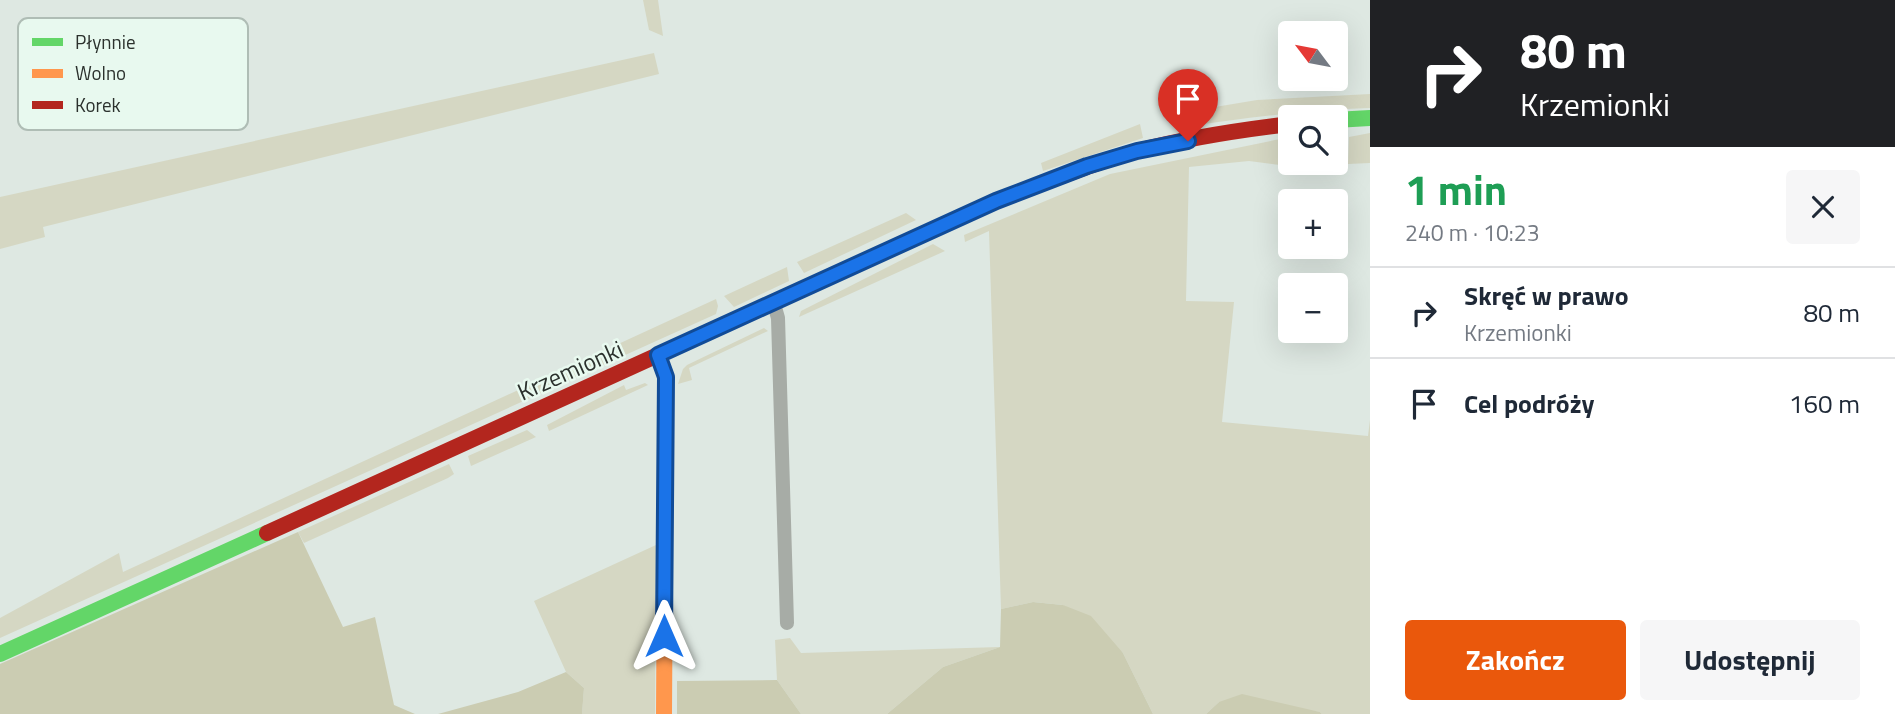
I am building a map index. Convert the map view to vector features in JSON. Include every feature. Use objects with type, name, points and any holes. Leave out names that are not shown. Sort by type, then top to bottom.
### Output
[{"type":"street","points":[[1348,119],[1370,118]]},
{"type":"street","name":"Krzemionki","points":[[0,654],[996,201],[1087,166],[1137,151],[1278,126]]},
{"type":"street","points":[[658,355],[666,377],[664,714]]},
{"type":"lane","points":[[774,303],[778,318],[787,623]]},
{"type":"green space","points":[[643,0],[658,0],[663,36],[649,30]]},
{"type":"green space","points":[[654,53],[659,74],[43,227],[45,237],[0,249],[0,197]]},
{"type":"green space","points":[[1370,94],[1370,108],[1348,109],[1348,105],[1278,105],[1278,115],[1183,127],[1179,113],[1257,100]]},
{"type":"green space","points":[[1140,124],[1143,138],[1043,171],[1041,163]]},
{"type":"green space","points":[[1370,133],[1370,163],[1348,164],[1349,137]]},
{"type":"green space","points":[[1278,139],[1278,165],[1249,161],[1189,167],[1186,301],[1234,302],[1222,422],[1368,436],[1370,420],[1370,714],[1322,714],[1219,702],[1206,714],[1153,714],[1123,653],[1063,605],[1033,602],[1001,609],[989,231],[965,242],[964,235],[1110,174]]},
{"type":"green space","points":[[906,213],[916,220],[804,273],[797,262]]},
{"type":"green space","points":[[933,244],[945,251],[799,317],[801,311]]},
{"type":"green space","points":[[787,267],[789,281],[734,307],[724,296]]},
{"type":"green space","points":[[716,299],[716,314],[0,638],[0,618],[119,553],[123,572]]},
{"type":"green space","points":[[764,328],[768,331],[689,368],[692,380],[678,384],[687,365]]},
{"type":"green space","points":[[645,383],[648,385],[549,431],[547,425],[624,385],[626,390]]},
{"type":"green space","points":[[527,430],[536,437],[471,466],[468,456]]},
{"type":"green space","points":[[449,464],[454,474],[448,478],[304,543],[298,532]]},
{"type":"green space","points":[[298,532],[343,627],[375,617],[394,705],[415,714],[0,714],[0,664]]},
{"type":"green space","points":[[656,545],[655,714],[582,714],[584,688],[566,672],[534,601]]},
{"type":"green space","points":[[1033,602],[1063,605],[1091,616],[1123,653],[1153,714],[887,714],[943,667],[1000,647],[1001,609]]},
{"type":"green space","points":[[790,638],[801,653],[1000,647],[943,667],[887,714],[801,714],[777,680],[775,640]]},
{"type":"green space","points":[[566,672],[584,688],[582,714],[438,714],[518,692]]},
{"type":"green space","points":[[777,680],[801,714],[677,714],[677,681]]},
{"type":"green space","points":[[1242,694],[1322,714],[1206,714],[1219,702]]},
{"type":"traffic: fast","points":[[1348,119],[1370,118]]},
{"type":"traffic: fast","points":[[0,654],[267,533]]},
{"type":"traffic: slow","points":[[750,313],[1025,190]]},
{"type":"traffic: slow","points":[[658,355],[666,377],[664,714]]},
{"type":"traffic: jam","points":[[1025,190],[1137,151],[1213,135],[1278,126]]},
{"type":"traffic: jam","points":[[267,533],[750,313]]},
{"type":"route","points":[[664,636],[666,377],[658,355],[996,201],[1087,166],[1137,151],[1188,141]]}]
